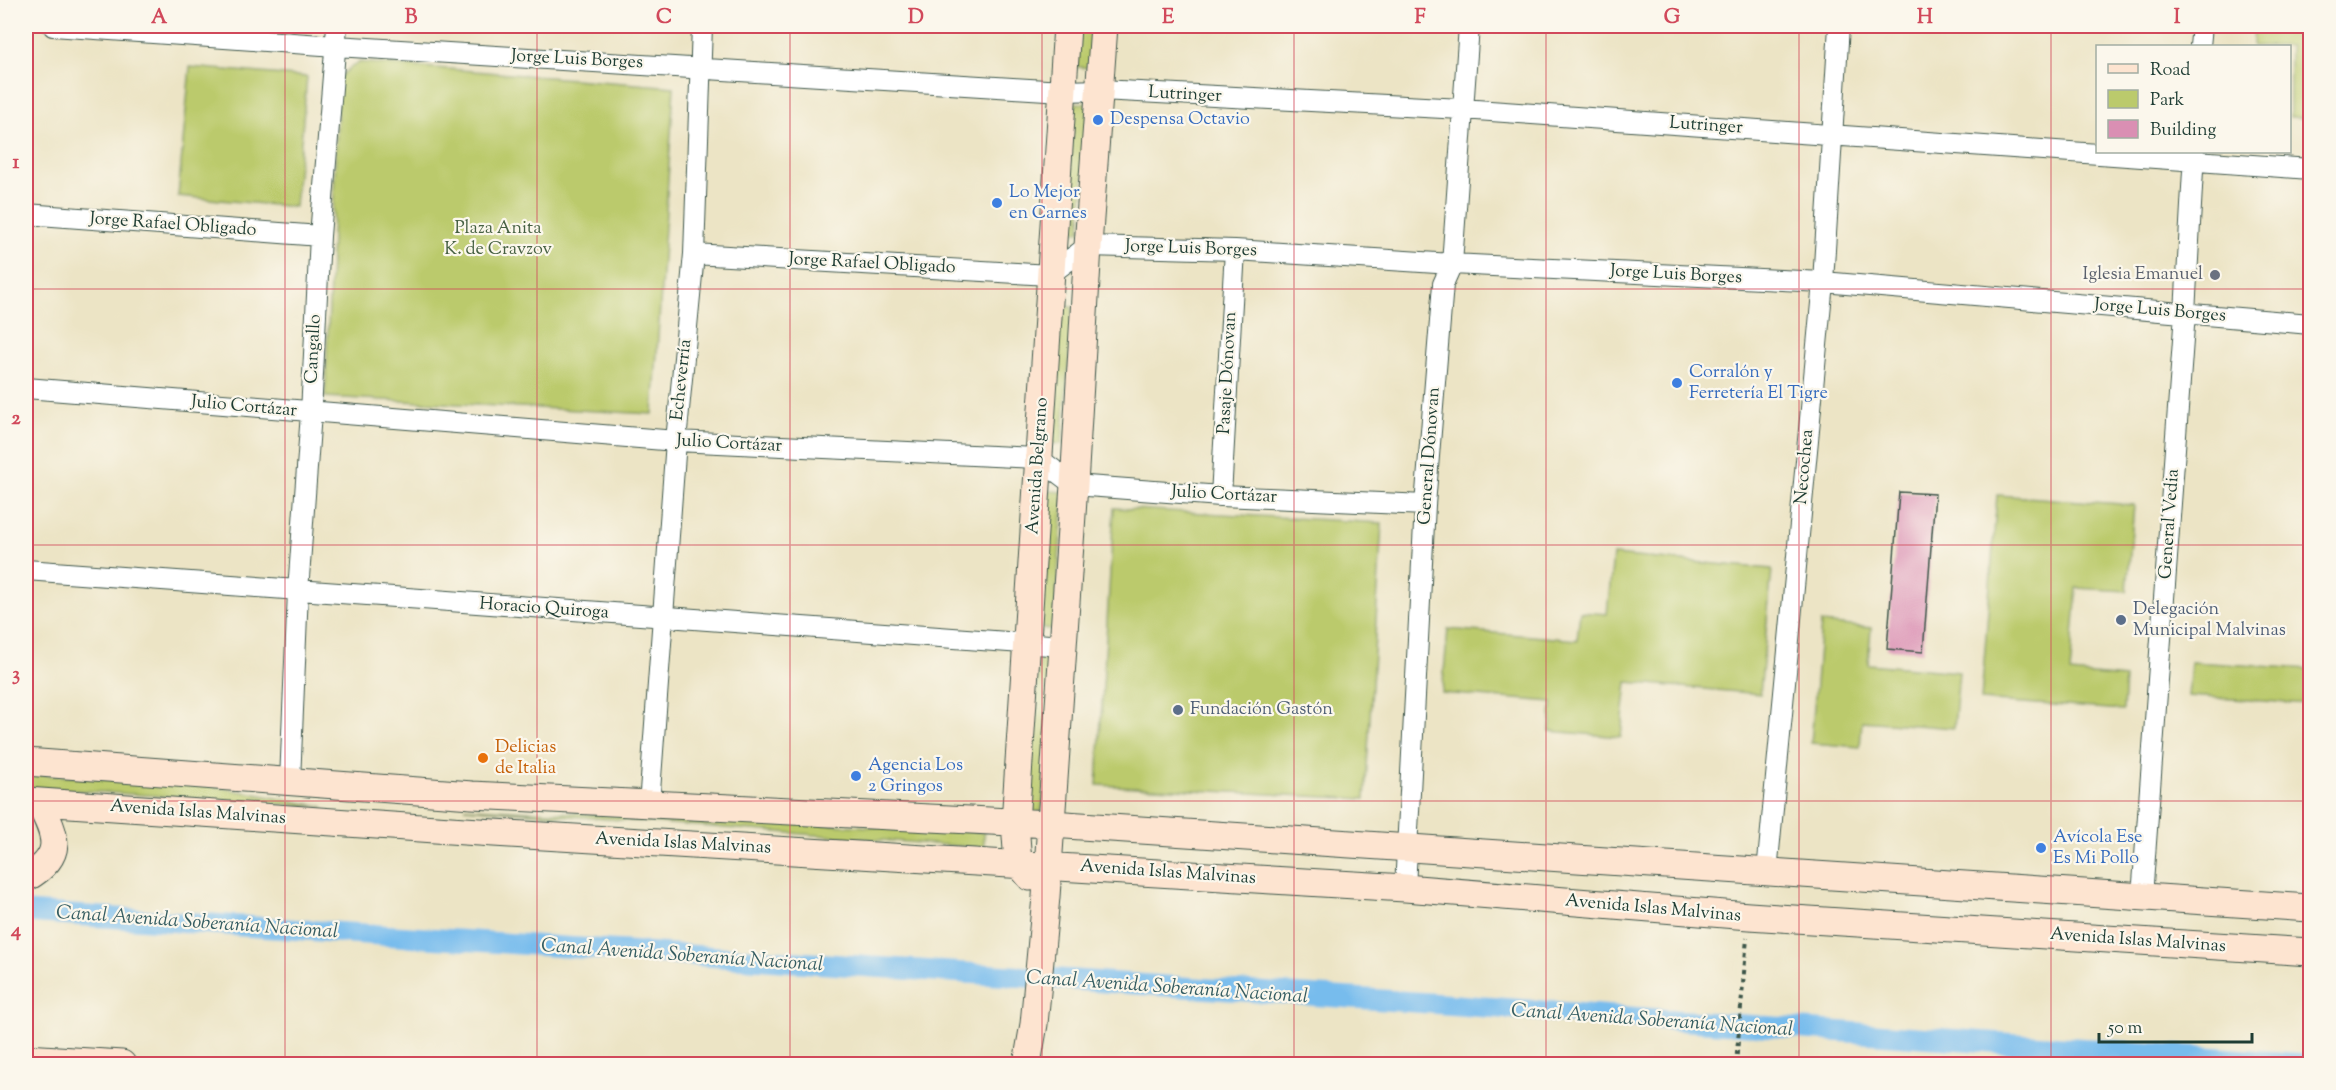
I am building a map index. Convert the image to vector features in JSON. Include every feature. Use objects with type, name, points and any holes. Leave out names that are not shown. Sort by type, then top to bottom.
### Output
[{"type":"main road","name":"Avenida Belgrano","points":[[1018,863],[1015,823],[1067,26]]},
{"type":"main road","name":"Avenida Belgrano","points":[[1028,1065],[1046,897],[1104,26]]},
{"type":"main road","name":"Avenida Islas Malvinas","points":[[26,762],[332,786],[649,805],[1051,824],[2310,908]]},
{"type":"main road","points":[[332,786],[494,833]]},
{"type":"main road","name":"Avenida Islas Malvinas","points":[[32,801],[494,833],[1405,888],[1749,916],[2310,952]]},
{"type":"main road","points":[[26,879],[51,858],[56,844],[49,822],[32,801]]},
{"type":"main road","points":[[1018,863],[1046,897]]},
{"type":"main road","points":[[26,1058],[122,1065]]},
{"type":"street","name":"Jorge Luis Borges","points":[[53,26],[1063,91],[1101,90]]},
{"type":"street","name":"Cangallo","points":[[290,781],[298,591],[311,413],[320,236],[337,26]]},
{"type":"street","name":"Echeverría","points":[[649,805],[676,441],[694,254],[702,26]]},
{"type":"street","name":"General Dónovan","points":[[1405,888],[1425,505],[1443,284],[1452,264],[1469,26]]},
{"type":"street","name":"Necochea","points":[[1767,872],[1822,282],[1839,26]]},
{"type":"street","points":[[2200,45],[2202,26]]},
{"type":"street","name":"Lutringer","points":[[1101,90],[1462,109],[1833,135],[2096,150]]},
{"type":"street","name":"Lutringer","points":[[2142,153],[2193,156],[2310,169]]},
{"type":"street","name":"General Vedia","points":[[2142,897],[2185,313],[2193,156]]},
{"type":"street","name":"Jorge Rafael Obligado","points":[[26,214],[320,236]]},
{"type":"street","name":"Jorge Luis Borges","points":[[1088,246],[1235,250],[1452,264],[1822,282],[2310,324]]},
{"type":"street","points":[[1050,275],[1088,246]]},
{"type":"street","name":"Pasaje Dónovan","points":[[1221,496],[1235,250]]},
{"type":"street","name":"Jorge Rafael Obligado","points":[[694,254],[1050,275]]},
{"type":"street","name":"Julio Cortázar","points":[[26,388],[676,441],[1038,459]]},
{"type":"street","points":[[1038,459],[1074,485]]},
{"type":"street","name":"Julio Cortázar","points":[[1074,485],[1221,496],[1425,505]]},
{"type":"street","name":"Horacio Quiroga","points":[[26,570],[1063,646]]},
{"type":"path","points":[[1736,1065],[1749,916]]},
{"type":"green space","points":[[1080,26],[1095,26],[1092,68],[1077,67]]},
{"type":"green space","points":[[2254,26],[2310,27],[2304,118],[2291,117],[2291,45],[2253,45]]},
{"type":"green space","name":"Plaza Anita K. de Cravzov","points":[[358,62],[674,87],[653,414],[325,397],[339,77]]},
{"type":"green space","points":[[190,67],[307,77],[295,207],[178,196]]},
{"type":"green space","points":[[1074,103],[1089,104],[1080,232],[1065,231]]},
{"type":"green space","points":[[1058,306],[1073,307],[1062,444],[1048,443]]},
{"type":"green space","points":[[1049,491],[1064,492],[1054,629],[1039,628]]},
{"type":"green space","points":[[1997,495],[2134,505],[2127,591],[2077,588],[2070,673],[2125,678],[2123,710],[1981,700]]},
{"type":"green space","points":[[1114,508],[1382,523],[1365,799],[1097,785]]},
{"type":"green space","points":[[1613,555],[1772,569],[1760,694],[1627,682],[1621,737],[1550,731],[1552,702],[1442,693],[1448,629],[1577,640],[1580,612],[1607,614]]},
{"type":"green space","points":[[1821,623],[1871,628],[1868,664],[1959,672],[1954,728],[1862,721],[1860,747],[1811,743]]},
{"type":"green space","points":[[1039,658],[1054,659],[1042,812],[1027,811]]},
{"type":"green space","points":[[2191,662],[2310,669],[2310,704],[2188,696]]},
{"type":"green space","points":[[26,774],[207,785],[324,807],[26,787]]},
{"type":"green space","points":[[465,808],[984,832],[984,848]]},
{"type":"building","points":[[1899,492],[1935,494],[1923,652],[1887,649]]},
{"type":"waterway","name":"Canal Avenida Soberanía Nacional","points":[[26,912],[1429,1003],[2308,1064]]},
{"type":"place","name":"Despensa Octavio","points":[[1098,120]]},
{"type":"place","name":"Lo Mejor en Carnes","points":[[997,203]]},
{"type":"place","name":"Iglesia Emanuel","points":[[2215,275]]},
{"type":"place","name":"Corralón y Ferretería El Tigre","points":[[1677,383]]},
{"type":"place","name":"Delegación Municipal Malvinas","points":[[2121,620]]},
{"type":"place","name":"Fundación Gastón","points":[[1178,710]]},
{"type":"place","name":"Delicias de Italia","points":[[483,758]]},
{"type":"place","name":"Agencia Los 2 Gringos","points":[[856,776]]},
{"type":"place","name":"Avícola Ese Es Mi Pollo","points":[[2041,848]]}]
